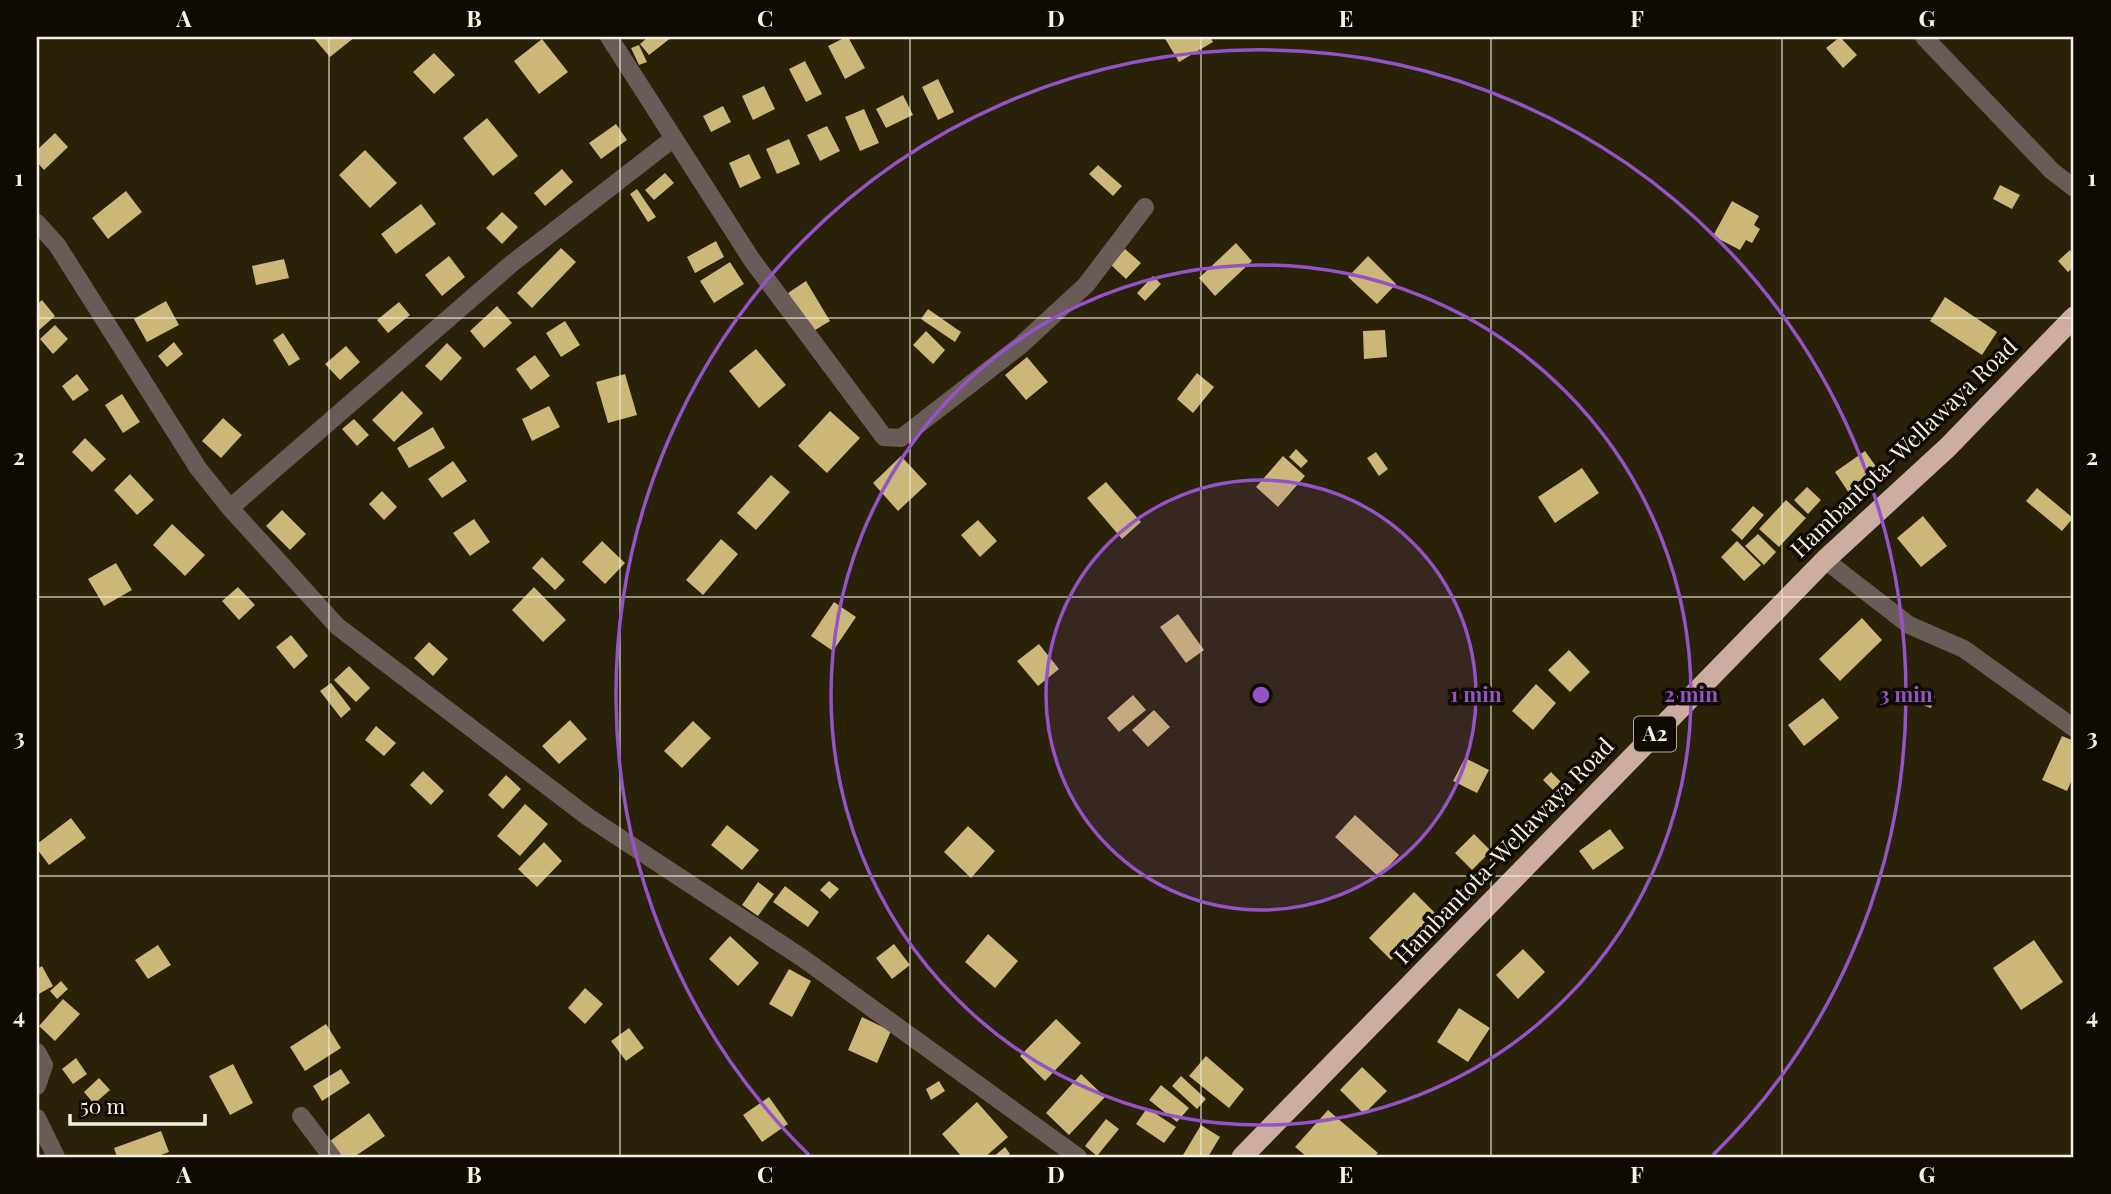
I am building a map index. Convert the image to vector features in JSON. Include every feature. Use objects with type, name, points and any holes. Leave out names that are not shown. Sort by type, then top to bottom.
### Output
[{"type":"highway","name":"Hambantota-Wellawaya Road","points":[[1242,1157],[1825,560],[1948,447],[2074,317]]},
{"type":"street","points":[[609,37],[752,260],[884,436],[901,438],[1021,345],[1086,285],[1145,207]]},
{"type":"street","points":[[1924,37],[2052,171],[2074,188]]},
{"type":"street","points":[[230,508],[510,265],[674,138]]},
{"type":"street","points":[[37,223],[57,245],[198,468],[230,508],[337,626],[587,817],[802,957],[1078,1157]]},
{"type":"street","points":[[1825,560],[1909,625],[1964,649],[2074,727]]},
{"type":"street","points":[[37,1052],[44,1065],[37,1086]]},
{"type":"street","points":[[301,1116],[332,1157]]},
{"type":"street","points":[[37,1118],[56,1157]]},
{"type":"building","points":[[313,37],[355,37],[330,57]]},
{"type":"building","points":[[648,37],[672,37],[649,55],[640,44]]},
{"type":"building","points":[[846,37],[865,68],[845,79],[828,46]]},
{"type":"building","points":[[1164,37],[1210,37],[1213,42],[1179,62]]},
{"type":"building","points":[[1840,37],[1857,55],[1843,68],[1826,48]]},
{"type":"building","points":[[542,39],[568,72],[539,94],[514,61]]},
{"type":"building","points":[[639,45],[647,62],[639,65],[631,48]]},
{"type":"building","points":[[434,53],[455,75],[434,94],[413,72]]},
{"type":"building","points":[[805,61],[822,94],[806,102],[789,69]]},
{"type":"building","points":[[938,79],[954,112],[938,120],[922,87]]},
{"type":"building","points":[[764,86],[775,109],[753,120],[742,96]]},
{"type":"building","points":[[903,95],[913,115],[886,128],[876,109]]},
{"type":"building","points":[[723,106],[731,122],[711,132],[703,116]]},
{"type":"building","points":[[864,109],[879,143],[860,151],[845,117]]},
{"type":"building","points":[[487,118],[518,156],[493,176],[463,138]]},
{"type":"building","points":[[616,124],[627,140],[601,159],[589,143]]},
{"type":"building","points":[[827,126],[840,151],[820,161],[807,135]]},
{"type":"building","points":[[55,133],[68,147],[44,170],[37,162],[37,150]]},
{"type":"building","points":[[789,139],[800,164],[777,174],[766,149]]},
{"type":"building","points":[[365,150],[397,183],[370,208],[339,175]]},
{"type":"building","points":[[749,154],[761,178],[740,188],[729,163]]},
{"type":"building","points":[[1098,165],[1122,186],[1113,196],[1089,174]]},
{"type":"building","points":[[562,169],[573,182],[545,206],[534,193]]},
{"type":"building","points":[[665,173],[674,183],[654,200],[645,190]]},
{"type":"building","points":[[2000,185],[2020,195],[2012,209],[1993,199]]},
{"type":"building","points":[[637,189],[656,217],[648,222],[630,194]]},
{"type":"building","points":[[126,191],[142,212],[108,239],[92,218]]},
{"type":"building","points":[[1732,201],[1759,216],[1754,225],[1760,229],[1752,243],[1746,240],[1740,250],[1713,236]]},
{"type":"building","points":[[421,204],[436,224],[396,254],[381,234]]},
{"type":"building","points":[[502,212],[518,227],[502,244],[486,228]]},
{"type":"building","points":[[716,241],[724,257],[695,273],[687,257]]},
{"type":"building","points":[[1236,243],[1252,261],[1215,296],[1199,278]]},
{"type":"building","points":[[561,248],[576,262],[532,308],[517,293]]},
{"type":"building","points":[[1125,249],[1141,263],[1126,279],[1111,265]]},
{"type":"building","points":[[2070,250],[2074,256],[2074,267],[2068,272],[2058,261]]},
{"type":"building","points":[[449,256],[465,277],[442,296],[425,275]]},
{"type":"building","points":[[1368,256],[1396,284],[1377,304],[1348,277]]},
{"type":"building","points":[[284,259],[289,278],[256,285],[252,266]]},
{"type":"building","points":[[730,262],[744,284],[714,303],[700,281]]},
{"type":"building","points":[[1153,276],[1161,284],[1145,301],[1137,293]]},
{"type":"building","points":[[806,281],[830,321],[812,332],[788,293]]},
{"type":"building","points":[[1945,297],[1997,332],[1982,355],[1930,321]]},
{"type":"building","points":[[42,300],[55,316],[37,332],[37,304]]},
{"type":"building","points":[[166,301],[179,325],[147,342],[134,319]]},
{"type":"building","points":[[399,302],[410,315],[388,333],[377,320]]},
{"type":"building","points":[[497,306],[512,323],[484,348],[470,331]]},
{"type":"building","points":[[928,309],[961,332],[955,342],[921,319]]},
{"type":"building","points":[[565,321],[580,345],[561,357],[546,333]]},
{"type":"building","points":[[55,325],[68,339],[53,354],[40,339]]},
{"type":"building","points":[[1385,330],[1387,357],[1364,359],[1363,331]]},
{"type":"building","points":[[926,331],[945,350],[933,364],[913,345]]},
{"type":"building","points":[[283,333],[300,359],[289,366],[273,340]]},
{"type":"building","points":[[174,342],[183,354],[167,367],[158,356]]},
{"type":"building","points":[[447,343],[462,358],[441,381],[425,366]]},
{"type":"building","points":[[346,346],[360,362],[340,380],[325,364]]},
{"type":"building","points":[[756,349],[786,385],[759,408],[729,371]]},
{"type":"building","points":[[535,355],[550,376],[531,390],[516,369]]},
{"type":"building","points":[[1027,357],[1048,382],[1026,400],[1005,375]]},
{"type":"building","points":[[1197,373],[1214,387],[1193,413],[1177,399]]},
{"type":"building","points":[[77,374],[89,390],[73,401],[62,386]]},
{"type":"building","points":[[625,374],[637,415],[608,423],[596,382]]},
{"type":"building","points":[[402,391],[423,413],[394,442],[372,420]]},
{"type":"building","points":[[122,394],[140,422],[123,433],[105,405]]},
{"type":"building","points":[[549,406],[560,427],[532,441],[522,419]]},
{"type":"building","points":[[830,411],[860,438],[827,473],[798,446]]},
{"type":"building","points":[[223,418],[242,435],[221,458],[202,441]]},
{"type":"building","points":[[354,419],[369,435],[357,446],[342,429]]},
{"type":"building","points":[[433,427],[445,448],[409,468],[397,448]]},
{"type":"building","points":[[85,438],[106,459],[92,472],[72,452]]},
{"type":"building","points":[[1296,449],[1308,461],[1301,468],[1289,457]]},
{"type":"building","points":[[1865,451],[1880,472],[1849,493],[1835,472]]},
{"type":"building","points":[[1376,452],[1388,469],[1379,476],[1367,458]]},
{"type":"building","points":[[901,456],[927,484],[898,511],[873,483]]},
{"type":"building","points":[[1283,456],[1305,476],[1278,507],[1256,487]]},
{"type":"building","points":[[453,461],[467,481],[442,498],[428,479]]},
{"type":"building","points":[[1582,468],[1599,493],[1555,523],[1538,497]]},
{"type":"building","points":[[130,474],[154,500],[137,515],[114,490]]},
{"type":"building","points":[[771,475],[790,492],[756,530],[737,513]]},
{"type":"building","points":[[1106,482],[1141,522],[1122,539],[1087,498]]},
{"type":"building","points":[[1807,487],[1821,500],[1808,514],[1794,500]]},
{"type":"building","points":[[2037,488],[2073,518],[2062,531],[2026,501]]},
{"type":"building","points":[[382,491],[397,507],[384,520],[369,504]]},
{"type":"building","points":[[1786,500],[1806,518],[1779,547],[1759,529]]},
{"type":"building","points":[[1753,506],[1764,515],[1742,540],[1731,530]]},
{"type":"building","points":[[282,510],[306,534],[290,550],[266,526]]},
{"type":"building","points":[[1923,516],[1947,546],[1921,567],[1897,538]]},
{"type":"building","points":[[474,519],[490,542],[470,556],[453,533]]},
{"type":"building","points":[[978,520],[997,541],[980,557],[961,535]]},
{"type":"building","points":[[172,524],[205,555],[185,576],[153,545]]},
{"type":"building","points":[[1758,534],[1776,552],[1764,565],[1745,546]]},
{"type":"building","points":[[721,539],[738,554],[703,595],[686,580]]},
{"type":"building","points":[[602,541],[625,563],[605,584],[582,562]]},
{"type":"building","points":[[1737,541],[1761,565],[1744,581],[1721,557]]},
{"type":"building","points":[[542,557],[565,580],[555,590],[532,568]]},
{"type":"building","points":[[116,563],[132,590],[104,606],[88,579]]},
{"type":"building","points":[[238,587],[255,605],[239,620],[222,601]]},
{"type":"building","points":[[534,587],[566,620],[543,642],[512,610]]},
{"type":"building","points":[[834,602],[856,617],[833,651],[811,636]]},
{"type":"building","points":[[1178,614],[1204,650],[1186,663],[1160,627]]},
{"type":"building","points":[[1862,618],[1882,640],[1840,681],[1819,659]]},
{"type":"building","points":[[291,635],[308,656],[294,669],[276,647]]},
{"type":"building","points":[[429,642],[448,659],[433,676],[414,658]]},
{"type":"building","points":[[1039,644],[1059,669],[1038,686],[1017,661]]},
{"type":"building","points":[[1569,650],[1590,672],[1570,692],[1548,670]]},
{"type":"building","points":[[349,666],[370,688],[356,702],[334,680]]},
{"type":"building","points":[[331,683],[351,709],[341,718],[320,691]]},
{"type":"building","points":[[1536,684],[1556,703],[1533,730],[1512,711]]},
{"type":"building","points":[[1916,689],[1935,696],[1931,708],[1912,701]]},
{"type":"building","points":[[1133,695],[1146,710],[1119,732],[1107,718]]},
{"type":"building","points":[[1823,698],[1839,718],[1804,746],[1788,725]]},
{"type":"building","points":[[1154,710],[1170,727],[1148,747],[1132,730]]},
{"type":"building","points":[[570,720],[587,739],[559,764],[542,746]]},
{"type":"building","points":[[693,721],[711,738],[682,768],[664,751]]},
{"type":"building","points":[[376,726],[396,743],[384,756],[365,740]]},
{"type":"building","points":[[2062,736],[2074,741],[2074,775],[2067,791],[2042,780]]},
{"type":"building","points":[[1465,758],[1489,770],[1477,793],[1453,781]]},
{"type":"building","points":[[423,771],[444,791],[431,805],[410,785]]},
{"type":"building","points":[[1551,772],[1564,785],[1556,793],[1543,780]]},
{"type":"building","points":[[506,775],[521,789],[503,809],[488,795]]},
{"type":"building","points":[[525,804],[548,824],[520,856],[497,836]]},
{"type":"building","points":[[1355,815],[1399,855],[1379,877],[1335,837]]},
{"type":"building","points":[[71,818],[86,838],[49,865],[37,849],[37,844]]},
{"type":"building","points":[[727,825],[759,850],[742,870],[711,845]]},
{"type":"building","points":[[968,826],[995,851],[971,878],[944,852]]},
{"type":"building","points":[[1610,829],[1624,848],[1593,870],[1579,851]]},
{"type":"building","points":[[1474,834],[1491,851],[1472,870],[1455,853]]},
{"type":"building","points":[[544,842],[562,861],[537,887],[518,869]]},
{"type":"building","points":[[829,881],[839,889],[830,899],[820,890]]},
{"type":"building","points":[[758,882],[774,894],[758,916],[742,905]]},
{"type":"building","points":[[785,886],[819,912],[808,927],[773,902]]},
{"type":"building","points":[[1414,892],[1436,914],[1391,960],[1369,938]]},
{"type":"building","points":[[988,934],[1018,961],[995,988],[965,962]]},
{"type":"building","points":[[730,936],[759,963],[738,986],[709,959]]},
{"type":"building","points":[[2034,940],[2063,982],[2021,1010],[1993,968]]},
{"type":"building","points":[[894,944],[910,965],[892,979],[876,958]]},
{"type":"building","points":[[158,945],[171,965],[148,979],[135,960]]},
{"type":"building","points":[[1523,949],[1545,972],[1518,999],[1496,975]]},
{"type":"building","points":[[42,966],[53,986],[37,995],[37,969]]},
{"type":"building","points":[[789,969],[811,981],[792,1017],[769,1004]]},
{"type":"building","points":[[61,981],[68,989],[57,999],[50,991]]},
{"type":"building","points":[[585,988],[603,1004],[585,1024],[568,1008]]},
{"type":"building","points":[[63,999],[80,1014],[55,1041],[39,1026]]},
{"type":"building","points":[[1459,1008],[1490,1028],[1468,1062],[1437,1042]]},
{"type":"building","points":[[862,1017],[891,1031],[877,1063],[848,1050]]},
{"type":"building","points":[[1056,1019],[1081,1043],[1045,1081],[1020,1056]]},
{"type":"building","points":[[326,1024],[341,1048],[305,1071],[290,1047]]},
{"type":"building","points":[[629,1028],[644,1048],[626,1061],[611,1041]]},
{"type":"building","points":[[1206,1056],[1244,1089],[1229,1108],[1189,1076]]},
{"type":"building","points":[[76,1058],[87,1074],[73,1084],[62,1069]]},
{"type":"building","points":[[233,1064],[253,1103],[230,1115],[209,1076]]},
{"type":"building","points":[[1362,1067],[1387,1091],[1364,1114],[1340,1090]]},
{"type":"building","points":[[341,1069],[350,1083],[322,1101],[313,1086]]},
{"type":"building","points":[[1081,1074],[1105,1097],[1069,1135],[1046,1113]]},
{"type":"building","points":[[1181,1076],[1206,1099],[1197,1109],[1172,1086]]},
{"type":"building","points":[[99,1078],[110,1090],[94,1104],[84,1092]]},
{"type":"building","points":[[939,1081],[945,1091],[931,1100],[926,1089]]},
{"type":"building","points":[[1161,1085],[1189,1108],[1177,1122],[1149,1100]]},
{"type":"building","points":[[769,1097],[788,1124],[762,1142],[743,1115]]},
{"type":"building","points":[[977,1102],[1008,1137],[985,1157],[962,1157],[942,1134]]},
{"type":"building","points":[[1147,1108],[1176,1127],[1164,1143],[1136,1124]]},
{"type":"building","points":[[1328,1110],[1378,1153],[1374,1157],[1307,1157],[1295,1147]]},
{"type":"building","points":[[369,1113],[385,1136],[354,1157],[341,1157],[330,1141]]},
{"type":"building","points":[[1106,1119],[1119,1129],[1097,1156],[1085,1146]]},
{"type":"building","points":[[1201,1125],[1220,1137],[1208,1157],[1186,1157],[1183,1155]]},
{"type":"building","points":[[161,1131],[169,1152],[155,1157],[117,1157],[114,1148]]},
{"type":"building","points":[[1005,1147],[1010,1154],[1006,1157],[993,1157]]}]
